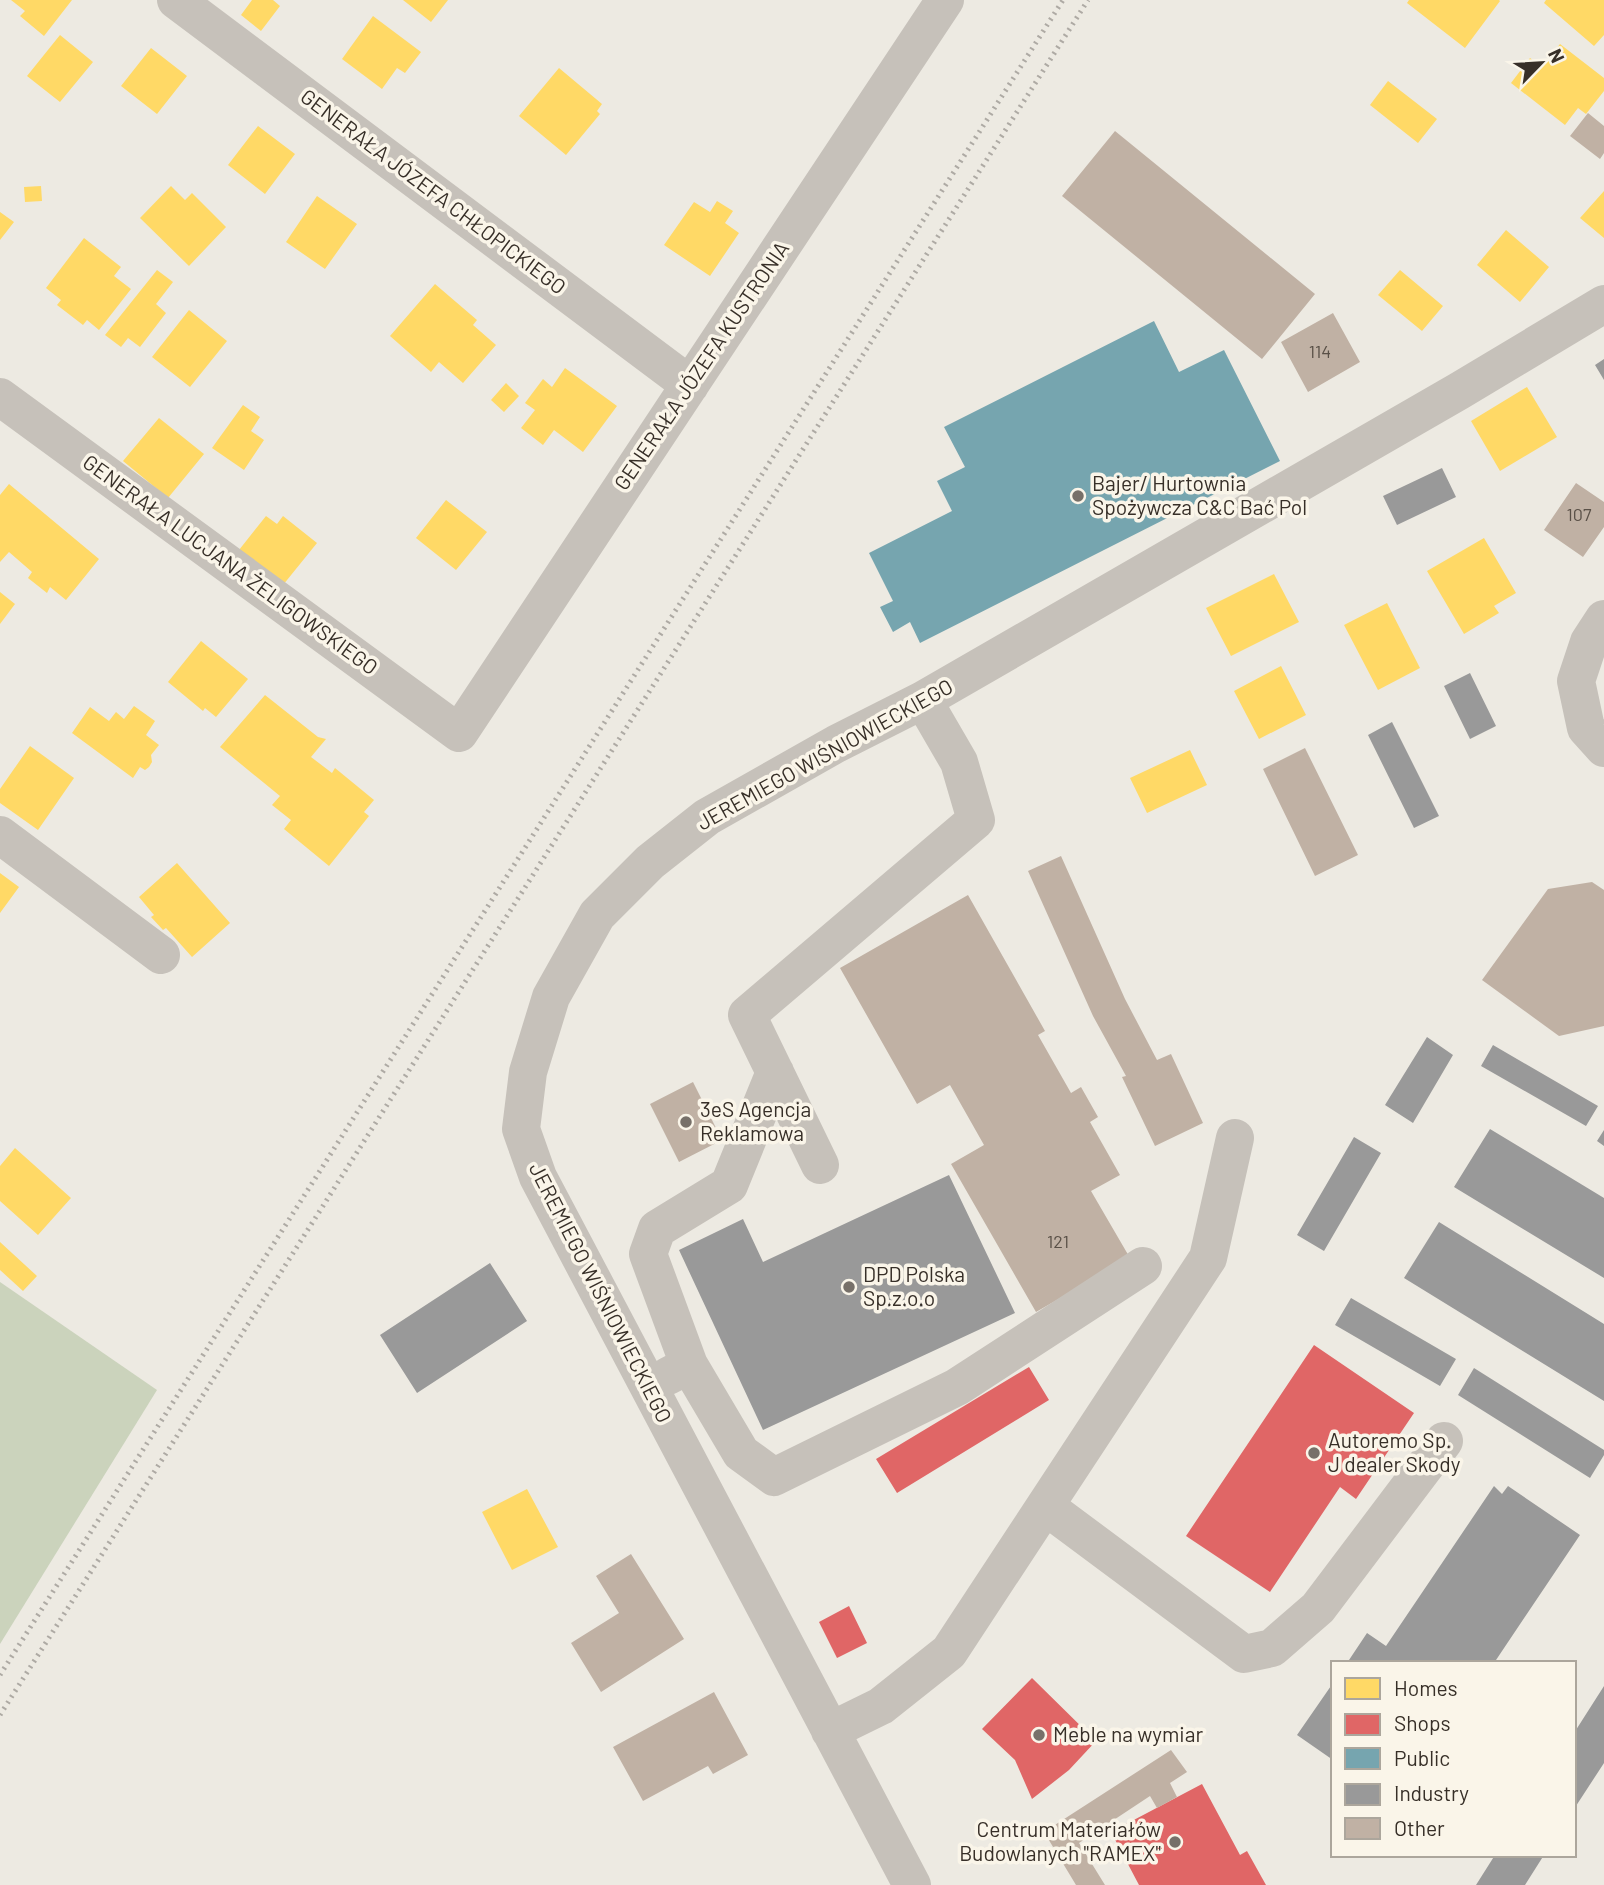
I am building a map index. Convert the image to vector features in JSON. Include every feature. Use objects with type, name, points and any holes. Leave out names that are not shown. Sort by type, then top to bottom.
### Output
[{"type":"street","name":"GENERAŁA JÓZEFA CHŁOPICKIEGO","points":[[176,0],[690,385]]},
{"type":"street","name":"GENERAŁA JÓZEFA KUSTRONIA","points":[[459,733],[945,0]]},
{"type":"street","name":"JEREMIEGO WIŚNIOWIECKIEGO","points":[[912,1885],[538,1177],[521,1129],[528,1072],[551,997],[597,915],[659,855],[707,817],[836,744],[923,700],[1459,391],[1604,304]]},
{"type":"street","name":"GENERAŁA LUCJANA ŻELIGOWSKIEGO","points":[[0,397],[459,733]]},
{"type":"street","points":[[1595,738],[1576,681],[1589,642],[1604,619]]},
{"type":"street","points":[[820,1165],[747,1014],[976,820],[959,761],[923,700]]},
{"type":"street","points":[[0,835],[161,955]]},
{"type":"street","points":[[775,1072],[729,1185],[657,1229],[648,1254],[689,1365],[741,1453],[774,1476],[957,1387],[1143,1266]]},
{"type":"street","points":[[830,1731],[881,1706],[949,1653],[1208,1258],[1235,1138]]},
{"type":"street","points":[[647,1387],[689,1365]]},
{"type":"street","points":[[1045,1506],[1244,1654],[1272,1648],[1318,1608],[1444,1441]]},
{"type":"green space","points":[[0,1282],[157,1390],[0,1644]]},
{"type":"building: Homes","points":[[11,0],[72,0],[44,36],[20,16],[25,11]]},
{"type":"building: Homes","points":[[252,0],[273,0],[280,6],[261,31],[241,15]]},
{"type":"building: Homes","points":[[403,0],[448,0],[431,22]]},
{"type":"building: Homes","points":[[1409,0],[1500,1],[1465,48],[1407,3]]},
{"type":"building: Homes","points":[[1546,0],[1604,0],[1604,35],[1594,46],[1544,3]]},
{"type":"building: Homes","points":[[373,16],[421,52],[405,73],[397,68],[382,89],[342,59]]},
{"type":"building: Homes","points":[[60,35],[93,62],[60,102],[27,76]]},
{"type":"building: Homes","points":[[1560,44],[1604,78],[1604,91],[1586,114],[1578,108],[1565,125],[1511,83],[1530,58],[1542,67]]},
{"type":"building: Homes","points":[[151,48],[187,76],[157,114],[121,86]]},
{"type":"building: Homes","points":[[559,68],[602,104],[597,111],[600,114],[566,155],[519,116]]},
{"type":"building: Homes","points":[[1388,81],[1437,119],[1418,143],[1370,105]]},
{"type":"building: Homes","points":[[258,126],[295,154],[265,194],[228,165]]},
{"type":"building: Homes","points":[[41,186],[42,201],[25,202],[24,187]]},
{"type":"building: Homes","points":[[171,186],[185,200],[192,193],[226,227],[189,266],[140,218]]},
{"type":"building: Homes","points":[[1604,191],[1604,238],[1580,218]]},
{"type":"building: Homes","points":[[317,196],[357,224],[325,269],[286,242]]},
{"type":"building: Homes","points":[[717,201],[733,211],[725,223],[739,233],[710,276],[664,245],[694,202],[710,212]]},
{"type":"building: Homes","points":[[0,212],[14,222],[0,240]]},
{"type":"building: Homes","points":[[1506,230],[1549,267],[1520,302],[1477,265]]},
{"type":"building: Homes","points":[[84,238],[121,267],[114,276],[131,289],[99,330],[87,320],[83,325],[57,305],[61,300],[46,288]]},
{"type":"building: Homes","points":[[157,270],[173,282],[156,304],[166,313],[140,347],[128,338],[121,347],[105,335]]},
{"type":"building: Homes","points":[[1400,270],[1443,306],[1422,331],[1378,295]]},
{"type":"building: Homes","points":[[435,284],[477,320],[473,325],[496,345],[463,383],[439,362],[431,372],[390,336]]},
{"type":"building: Homes","points":[[189,310],[227,341],[190,387],[152,357]]},
{"type":"building: Homes","points":[[565,368],[617,406],[583,452],[554,430],[543,445],[521,428],[535,410],[525,403],[543,379],[552,387]]},
{"type":"building: Homes","points":[[506,383],[519,396],[504,412],[491,400]]},
{"type":"building: Homes","points":[[1527,387],[1557,437],[1500,471],[1471,421]]},
{"type":"building: Homes","points":[[243,405],[260,417],[251,431],[264,440],[244,470],[212,448]]},
{"type":"building: Homes","points":[[159,418],[204,454],[168,498],[123,461]]},
{"type":"building: Homes","points":[[9,484],[99,559],[66,600],[50,587],[47,593],[28,578],[32,572],[9,552],[0,562],[0,495]]},
{"type":"building: Homes","points":[[446,500],[487,532],[456,570],[416,538]]},
{"type":"building: Homes","points":[[266,516],[277,524],[283,516],[317,543],[283,585],[239,550]]},
{"type":"building: Homes","points":[[1484,538],[1516,593],[1494,606],[1499,613],[1464,634],[1427,571]]},
{"type":"building: Homes","points":[[1274,574],[1299,622],[1231,656],[1206,608]]},
{"type":"building: Homes","points":[[0,592],[15,604],[0,624]]},
{"type":"building: Homes","points":[[1387,603],[1420,668],[1378,690],[1344,625]]},
{"type":"building: Homes","points":[[201,641],[248,679],[216,717],[205,708],[203,711],[168,682]]},
{"type":"building: Homes","points":[[1281,666],[1306,715],[1259,739],[1234,691]]},
{"type":"building: Homes","points":[[265,695],[318,737],[326,739],[311,757],[332,773],[335,768],[374,800],[364,812],[369,816],[329,866],[284,829],[291,820],[272,805],[280,796],[220,747]]},
{"type":"building: Homes","points":[[134,706],[155,721],[146,735],[159,745],[151,755],[152,762],[149,767],[145,770],[140,767],[133,778],[72,733],[90,707],[109,721],[116,712],[124,719]]},
{"type":"building: Homes","points":[[30,746],[74,778],[38,830],[0,803],[0,789]]},
{"type":"building: Homes","points":[[1190,750],[1207,785],[1147,813],[1130,778]]},
{"type":"building: Homes","points":[[177,863],[230,923],[192,957],[166,928],[163,930],[151,917],[154,915],[139,897]]},
{"type":"building: Homes","points":[[0,873],[19,887],[0,913]]},
{"type":"building: Homes","points":[[15,1148],[71,1198],[38,1235],[0,1201],[0,1166]]},
{"type":"building: Homes","points":[[0,1242],[37,1276],[23,1291],[0,1270]]},
{"type":"building: Homes","points":[[527,1489],[558,1547],[512,1570],[482,1512]]},
{"type":"building: Shops","name":"Autoremo Sp. J dealer Skody","points":[[1314,1345],[1414,1413],[1356,1499],[1340,1487],[1270,1592],[1186,1536]]},
{"type":"building: Shops","points":[[1029,1367],[1049,1400],[897,1493],[876,1459]]},
{"type":"building: Shops","points":[[849,1606],[867,1643],[837,1658],[819,1622]]},
{"type":"building: Shops","name":"Meble na wymiar","points":[[1032,1678],[1096,1741],[1069,1770],[1032,1799],[1015,1760],[982,1729]]},
{"type":"building: Shops","name":"Centrum Materiałów Budowlanych \"RAMEX\"","points":[[1202,1784],[1240,1855],[1247,1851],[1266,1885],[1139,1885],[1111,1832]]},
{"type":"building: Public","name":"Bajer/ Hurtownia Spożywcza C&C Bać Pol","points":[[1154,321],[1179,372],[1224,350],[1280,461],[920,643],[910,622],[893,632],[880,607],[893,601],[869,553],[952,511],[937,481],[965,467],[944,427]]},
{"type":"building: Industry","points":[[1604,359],[1604,380],[1595,365]]},
{"type":"building: Industry","points":[[1442,468],[1456,497],[1397,525],[1383,496]]},
{"type":"building: Industry","points":[[1470,673],[1496,726],[1470,739],[1444,686]]},
{"type":"building: Industry","points":[[1392,722],[1439,816],[1414,828],[1368,735]]},
{"type":"building: Industry","points":[[1427,1037],[1453,1055],[1413,1123],[1385,1105]]},
{"type":"building: Industry","points":[[1493,1045],[1598,1106],[1586,1126],[1481,1066]]},
{"type":"building: Industry","points":[[1490,1129],[1604,1198],[1604,1278],[1454,1187]]},
{"type":"building: Industry","points":[[1604,1130],[1604,1146],[1597,1141]]},
{"type":"building: Industry","points":[[1354,1137],[1381,1153],[1324,1251],[1297,1235]]},
{"type":"building: Industry","name":"DPD Polska Sp.z.o.o","points":[[949,1175],[1015,1313],[763,1430],[679,1250],[743,1219],[763,1262]]},
{"type":"building: Industry","points":[[1439,1222],[1604,1324],[1604,1401],[1404,1278]]},
{"type":"building: Industry","points":[[490,1263],[527,1321],[417,1393],[380,1335]]},
{"type":"building: Industry","points":[[1351,1298],[1456,1359],[1440,1386],[1335,1325]]},
{"type":"building: Industry","points":[[1474,1368],[1604,1450],[1604,1455],[1590,1478],[1458,1395]]},
{"type":"building: Industry","points":[[1494,1486],[1502,1494],[1508,1486],[1580,1535],[1495,1661],[1348,1661],[1367,1633],[1386,1646]]},
{"type":"building: Industry","points":[[1331,1686],[1331,1759],[1297,1735]]},
{"type":"building: Industry","points":[[1604,1686],[1604,1763],[1576,1806],[1576,1730]]},
{"type":"building: Industry","points":[[1494,1857],[1543,1857],[1525,1885],[1476,1885]]},
{"type":"building: Other","points":[[1588,113],[1604,126],[1604,153],[1600,159],[1570,136]]},
{"type":"building: Other","points":[[1115,131],[1315,294],[1262,359],[1062,196]]},
{"type":"building: Other","points":[[1333,313],[1360,362],[1308,392],[1281,342]]},
{"type":"building: Other","points":[[1576,483],[1604,502],[1604,527],[1583,557],[1544,530]]},
{"type":"building: Other","points":[[1305,748],[1358,855],[1315,876],[1263,769]]},
{"type":"building: Other","points":[[1061,856],[1125,999],[1157,1060],[1171,1054],[1203,1123],[1155,1146],[1122,1077],[1126,1076],[1093,1016],[1028,871]]},
{"type":"building: Other","points":[[1592,882],[1604,890],[1604,1026],[1559,1036],[1482,980],[1548,889]]},
{"type":"building: Other","points":[[968,895],[1045,1031],[1038,1035],[1071,1093],[1081,1087],[1098,1117],[1090,1122],[1120,1175],[1091,1191],[1130,1258],[1036,1312],[951,1164],[984,1145],[950,1085],[917,1104],[840,968]]},
{"type":"building: Other","name":"3eS Agencja Reklamowa","points":[[693,1082],[722,1140],[679,1162],[650,1104]]},
{"type":"building: Other","points":[[631,1554],[684,1639],[601,1692],[571,1643],[619,1613],[596,1576]]},
{"type":"building: Other","points":[[714,1692],[748,1755],[713,1774],[708,1766],[643,1801],[613,1747]]},
{"type":"building: Other","points":[[1171,1750],[1187,1772],[1170,1783],[1177,1797],[1157,1808],[1150,1796],[1079,1843],[1105,1885],[1076,1885],[1044,1832]]},
{"type":"railway","points":[[0,1675],[1063,0]]},
{"type":"railway","points":[[0,1715],[1088,0]]},
{"type":"place","name":"Bajer/ Hurtownia Spożywcza C&C Bać Pol","points":[[1078,496]]},
{"type":"place","name":"3eS Agencja Reklamowa","points":[[686,1122]]},
{"type":"place","name":"DPD Polska Sp.z.o.o","points":[[849,1287]]},
{"type":"place","name":"Autoremo Sp. J dealer Skody","points":[[1314,1453]]},
{"type":"place","name":"Meble na wymiar","points":[[1039,1735]]},
{"type":"place","name":"Centrum Materiałów Budowlanych \"RAMEX\"","points":[[1175,1842]]}]
